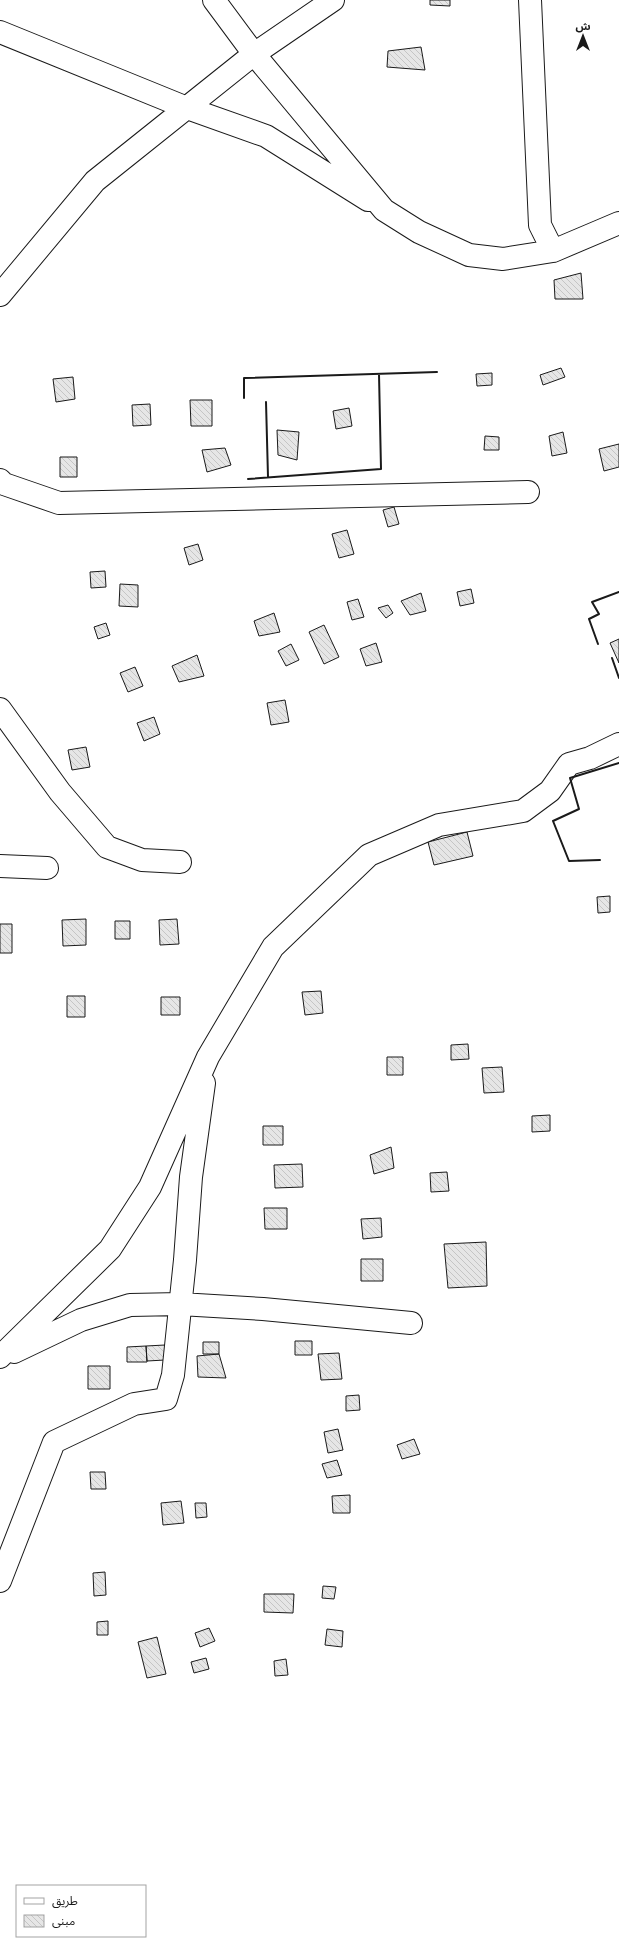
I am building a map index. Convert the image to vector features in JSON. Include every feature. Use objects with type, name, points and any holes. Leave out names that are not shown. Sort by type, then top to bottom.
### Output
[{"type":"street","points":[[214,0],[254,54],[384,210]]},
{"type":"street","points":[[0,295],[95,181],[254,54],[333,0]]},
{"type":"street","points":[[530,0],[540,224],[553,251]]},
{"type":"street","points":[[0,32],[187,108],[266,136],[419,232],[469,255],[503,259],[553,251],[619,223]]},
{"type":"street","points":[[0,480],[4,484],[59,504],[528,492]]},
{"type":"street","points":[[0,709],[60,792],[106,847],[142,860],[180,862]]},
{"type":"street","points":[[0,1358],[110,1249],[150,1187],[208,1057],[273,948],[369,855],[439,825],[523,811],[550,791],[569,764],[590,758],[619,744]]},
{"type":"street","points":[[0,866],[47,868]]},
{"type":"street","points":[[0,1580],[54,1442],[134,1404],[166,1399],[173,1375],[191,1177],[208,1057]]},
{"type":"street","points":[[0,1358],[81,1320],[130,1305],[180,1304],[263,1309],[411,1322]]},
{"type":"building","points":[[430,0],[450,0],[450,6],[430,5]]},
{"type":"building","points":[[421,47],[425,70],[387,67],[388,51]]},
{"type":"building","points":[[581,273],[583,299],[555,299],[554,280]]},
{"type":"building","points":[[561,368],[565,377],[543,385],[540,375]]},
{"type":"building","points":[[492,373],[492,385],[477,386],[476,374]]},
{"type":"building","points":[[73,377],[75,399],[56,402],[53,379]]},
{"type":"building","points":[[190,400],[212,400],[212,426],[191,426]]},
{"type":"building","points":[[150,404],[151,425],[133,426],[132,405]]},
{"type":"building","points":[[349,408],[352,426],[336,429],[333,411]]},
{"type":"building","points":[[277,430],[299,432],[297,460],[278,455]]},
{"type":"building","points":[[563,432],[567,453],[552,456],[549,436]]},
{"type":"building","points":[[485,436],[499,437],[499,450],[484,450]]},
{"type":"building","points":[[619,444],[619,467],[604,471],[599,449]]},
{"type":"building","points":[[225,448],[231,465],[207,472],[202,450]]},
{"type":"building","points":[[60,457],[77,457],[77,477],[60,477]]},
{"type":"building","points":[[394,507],[399,524],[388,527],[383,510]]},
{"type":"building","points":[[347,530],[354,554],[339,558],[332,534]]},
{"type":"building","points":[[198,544],[203,560],[189,565],[184,548]]},
{"type":"building","points":[[105,571],[106,587],[91,588],[90,572]]},
{"type":"building","points":[[120,584],[138,585],[138,607],[119,606]]},
{"type":"building","points":[[471,589],[474,603],[460,606],[457,592]]},
{"type":"building","points":[[421,593],[426,611],[410,615],[401,601]]},
{"type":"building","points":[[358,599],[364,617],[352,620],[347,602]]},
{"type":"building","points":[[388,605],[393,613],[386,618],[378,608]]},
{"type":"building","points":[[274,613],[280,632],[259,636],[254,621]]},
{"type":"building","points":[[106,623],[110,635],[98,639],[94,627]]},
{"type":"building","points":[[324,625],[339,657],[324,664],[309,632]]},
{"type":"building","points":[[619,639],[619,663],[610,643]]},
{"type":"building","points":[[376,643],[382,662],[366,666],[360,649]]},
{"type":"building","points":[[291,644],[299,660],[286,666],[278,651]]},
{"type":"building","points":[[197,655],[204,676],[179,682],[172,666]]},
{"type":"building","points":[[135,667],[143,686],[128,692],[120,673]]},
{"type":"building","points":[[285,700],[289,722],[271,725],[267,703]]},
{"type":"building","points":[[154,717],[160,734],[144,741],[137,723]]},
{"type":"building","points":[[86,747],[90,767],[72,770],[68,750]]},
{"type":"building","points":[[467,832],[473,856],[434,865],[428,842]]},
{"type":"building","points":[[610,896],[610,912],[598,913],[597,897]]},
{"type":"building","points":[[86,919],[86,945],[63,946],[62,920]]},
{"type":"building","points":[[177,919],[179,944],[160,945],[159,920]]},
{"type":"building","points":[[115,921],[130,921],[130,939],[115,939]]},
{"type":"building","points":[[0,924],[12,924],[12,953],[0,953]]},
{"type":"building","points":[[321,991],[323,1013],[305,1015],[302,992]]},
{"type":"building","points":[[67,996],[85,996],[85,1017],[67,1017]]},
{"type":"building","points":[[161,997],[180,997],[180,1015],[161,1015]]},
{"type":"building","points":[[468,1044],[469,1059],[451,1060],[451,1045]]},
{"type":"building","points":[[387,1057],[403,1057],[403,1075],[387,1075]]},
{"type":"building","points":[[502,1067],[504,1092],[484,1093],[482,1068]]},
{"type":"building","points":[[550,1115],[550,1131],[532,1132],[532,1116]]},
{"type":"building","points":[[263,1126],[283,1126],[283,1145],[263,1145]]},
{"type":"building","points":[[391,1147],[394,1168],[374,1174],[370,1155]]},
{"type":"building","points":[[302,1164],[303,1187],[275,1188],[274,1165]]},
{"type":"building","points":[[447,1172],[449,1191],[431,1192],[430,1173]]},
{"type":"building","points":[[264,1208],[287,1208],[287,1229],[265,1229]]},
{"type":"building","points":[[381,1218],[382,1237],[363,1239],[361,1219]]},
{"type":"building","points":[[486,1242],[487,1286],[448,1288],[444,1244]]},
{"type":"building","points":[[361,1259],[383,1259],[383,1281],[361,1281]]},
{"type":"building","points":[[295,1341],[312,1341],[312,1355],[295,1355]]},
{"type":"building","points":[[203,1342],[219,1342],[219,1354],[203,1354]]},
{"type":"building","points":[[165,1345],[165,1360],[147,1361],[146,1346]]},
{"type":"building","points":[[146,1346],[147,1362],[127,1362],[127,1347]]},
{"type":"building","points":[[339,1353],[342,1379],[321,1380],[318,1354]]},
{"type":"building","points":[[219,1354],[226,1378],[198,1377],[197,1356]]},
{"type":"building","points":[[88,1366],[110,1366],[110,1389],[88,1389]]},
{"type":"building","points":[[359,1395],[360,1410],[346,1411],[346,1396]]},
{"type":"building","points":[[338,1429],[343,1450],[328,1453],[324,1432]]},
{"type":"building","points":[[414,1439],[420,1454],[402,1459],[397,1445]]},
{"type":"building","points":[[337,1460],[342,1475],[327,1478],[322,1464]]},
{"type":"building","points":[[90,1472],[105,1472],[106,1489],[91,1489]]},
{"type":"building","points":[[350,1495],[350,1513],[333,1513],[332,1496]]},
{"type":"building","points":[[181,1501],[184,1523],[163,1525],[161,1503]]},
{"type":"building","points":[[195,1503],[206,1503],[207,1517],[196,1518]]},
{"type":"building","points":[[105,1572],[106,1595],[94,1596],[93,1573]]},
{"type":"building","points":[[323,1586],[336,1587],[334,1599],[322,1598]]},
{"type":"building","points":[[264,1594],[294,1594],[293,1613],[264,1612]]},
{"type":"building","points":[[108,1621],[108,1635],[97,1635],[97,1622]]},
{"type":"building","points":[[209,1628],[215,1641],[200,1647],[195,1633]]},
{"type":"building","points":[[327,1629],[343,1631],[342,1647],[325,1645]]},
{"type":"building","points":[[157,1637],[166,1674],[147,1678],[138,1642]]},
{"type":"building","points":[[206,1658],[209,1669],[194,1673],[191,1662]]},
{"type":"building","points":[[286,1659],[288,1675],[275,1676],[274,1661]]},
{"type":"wall","points":[[244,398],[244,378],[437,372]]},
{"type":"wall","points":[[248,479],[381,469],[379,374]]},
{"type":"wall","points":[[266,402],[268,477]]},
{"type":"wall","points":[[598,644],[589,619],[599,614],[592,602],[619,592]]},
{"type":"wall","points":[[612,658],[619,678]]},
{"type":"wall","points":[[600,860],[569,861],[553,821],[579,809],[570,778],[619,763]]}]
